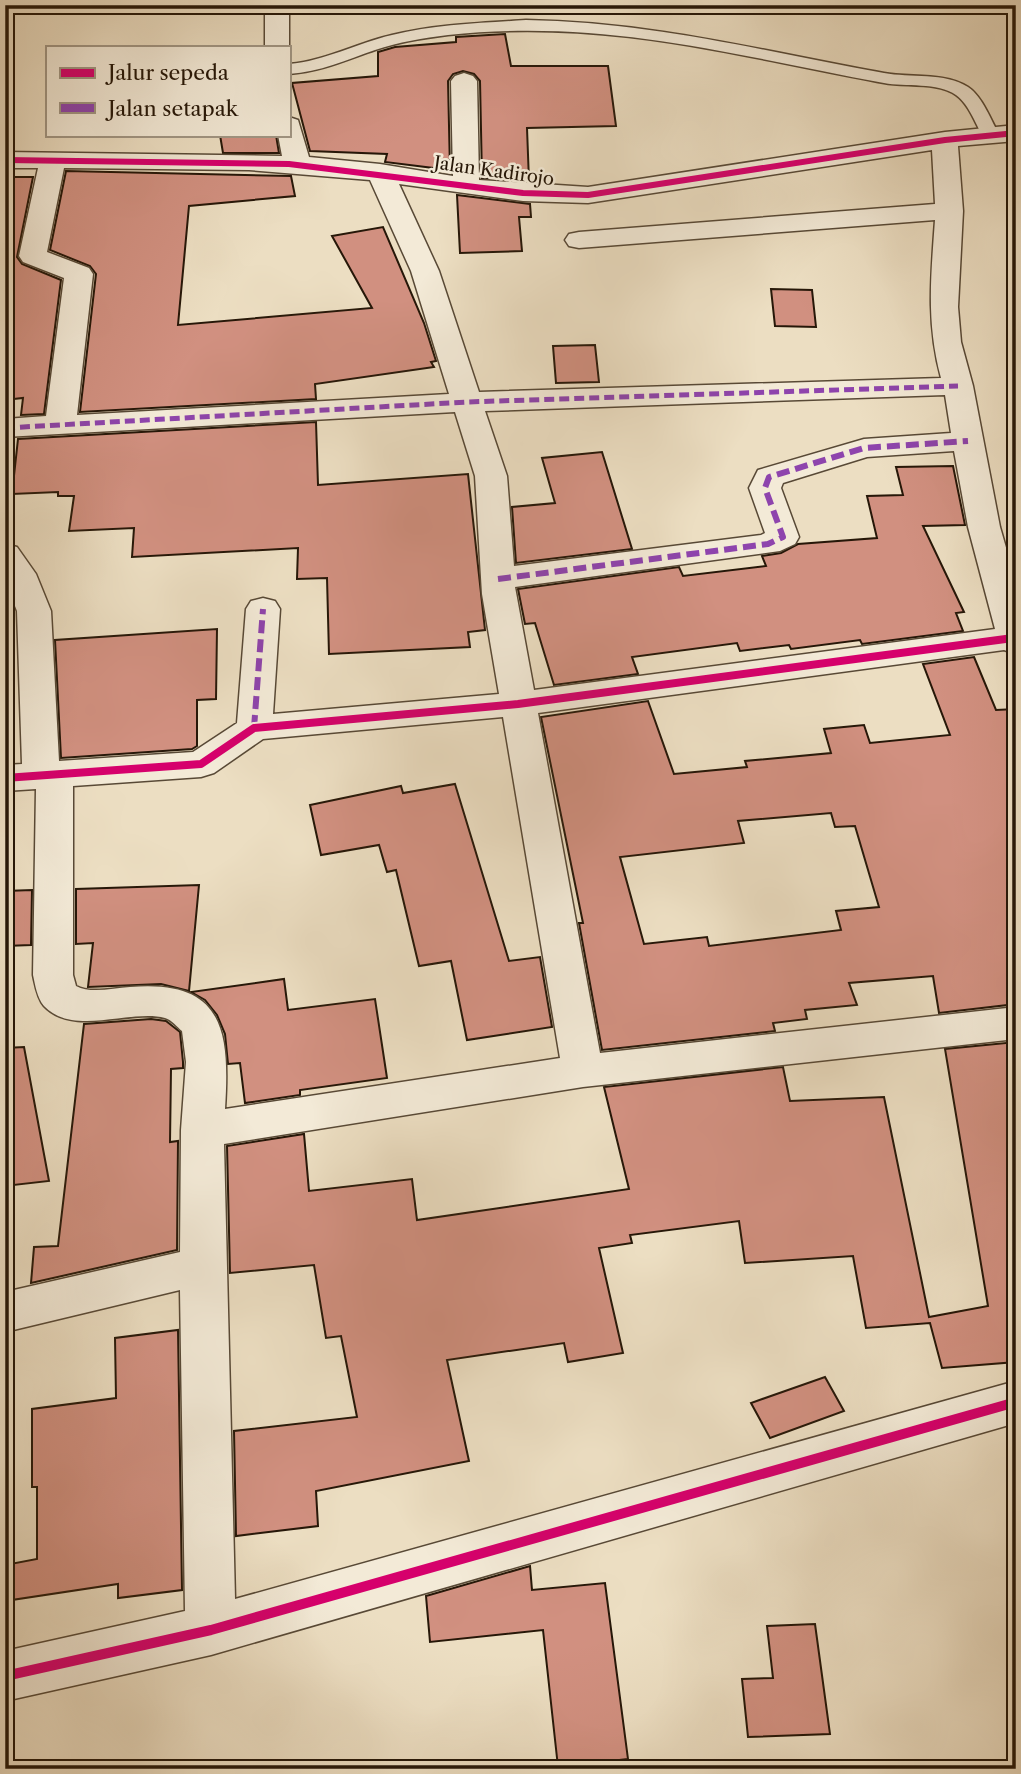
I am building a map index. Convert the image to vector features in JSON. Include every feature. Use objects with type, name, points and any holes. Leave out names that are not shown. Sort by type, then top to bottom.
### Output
[{"type":"street","points":[[277,5],[277,46]]},
{"type":"street","points":[[464,81],[466,183]]},
{"type":"street","points":[[290,130],[297,164]]},
{"type":"street","name":"Jalan Kadirojo","points":[[5,160],[297,164],[560,195],[587,195],[945,140],[1003,134]]},
{"type":"street","points":[[5,778],[201,764],[254,728],[518,704],[1014,641],[984,527],[944,323],[949,211],[945,140]]},
{"type":"street","points":[[53,160],[33,256],[79,274],[61,422]]},
{"type":"street","points":[[380,172],[425,271],[491,476],[498,579],[583,1071]]},
{"type":"street","points":[[676,181],[689,231]]},
{"type":"street","points":[[579,240],[949,211]]},
{"type":"street","points":[[5,428],[61,422],[467,402],[958,386]]},
{"type":"street","points":[[498,579],[768,544],[783,537],[765,488],[769,477],[864,447],[968,441]]},
{"type":"street","points":[[5,554],[19,574],[34,611],[48,775],[53,975],[58,995],[77,1004],[155,1001],[191,1013],[200,1024],[206,1040],[201,1266],[211,1630]]},
{"type":"street","points":[[254,728],[264,609]]},
{"type":"street","points":[[202,1130],[583,1071],[1016,1023]]},
{"type":"street","points":[[5,1312],[201,1266]]},
{"type":"street","points":[[5,1676],[211,1630],[1016,1402]]},
{"type":"lane","points":[[290,69],[321,67],[371,46],[449,31],[507,26],[608,26],[728,44],[892,79],[956,88],[1003,134]]},
{"type":"building","points":[[505,34],[511,66],[608,66],[616,126],[527,128],[529,181],[482,178],[480,81],[474,74],[463,71],[453,74],[448,81],[450,170],[385,162],[387,154],[310,151],[292,83],[378,76],[378,52],[395,47],[456,42],[456,37]]},
{"type":"building","points":[[220,136],[276,136],[279,153],[223,153]]},
{"type":"building","points":[[66,171],[291,176],[295,196],[189,206],[178,325],[372,308],[332,236],[383,227],[424,323],[436,361],[431,362],[434,367],[315,384],[316,399],[80,412],[96,274],[90,266],[50,250]]},
{"type":"building","points":[[5,177],[33,177],[17,257],[22,264],[61,280],[44,414],[21,415],[23,398],[5,400]]},
{"type":"building","points":[[457,195],[530,204],[531,217],[519,217],[522,251],[460,253]]},
{"type":"building","points":[[771,289],[812,290],[816,327],[775,326]]},
{"type":"building","points":[[595,345],[599,382],[556,383],[553,346]]},
{"type":"building","points":[[316,422],[318,485],[468,474],[485,630],[468,632],[470,647],[329,654],[327,578],[297,579],[298,548],[132,557],[134,528],[69,531],[74,496],[58,496],[58,492],[12,494],[18,439]]},
{"type":"building","points":[[602,452],[632,549],[516,563],[512,507],[555,503],[542,458]]},
{"type":"building","points":[[953,466],[965,525],[923,526],[964,612],[956,613],[963,631],[862,644],[860,640],[791,649],[789,645],[740,651],[737,643],[632,657],[638,674],[554,685],[535,623],[525,624],[518,589],[679,567],[683,576],[766,566],[762,556],[781,553],[798,544],[877,538],[867,496],[903,495],[896,467]]},
{"type":"building","points":[[217,629],[216,699],[197,700],[197,746],[192,749],[61,758],[55,640]]},
{"type":"building","points":[[974,657],[996,710],[1016,709],[1016,1004],[939,1013],[933,976],[849,983],[857,1005],[805,1010],[807,1019],[773,1023],[775,1031],[602,1050],[579,923],[583,923],[541,717],[648,701],[674,774],[747,767],[745,761],[831,753],[824,729],[864,725],[870,743],[950,735],[923,664]],"holes":[[[831,813],[835,827],[855,826],[879,907],[836,911],[841,930],[709,946],[707,937],[644,944],[620,857],[744,843],[738,821]]]},
{"type":"building","points":[[455,784],[509,961],[540,957],[552,1027],[467,1040],[451,961],[419,966],[396,870],[387,872],[379,845],[321,855],[310,805],[401,786],[403,793]]},
{"type":"building","points":[[199,885],[189,991],[161,984],[88,987],[93,943],[76,944],[76,889]]},
{"type":"building","points":[[32,890],[31,945],[5,946],[5,891]]},
{"type":"building","points":[[284,979],[288,1010],[375,999],[387,1078],[300,1090],[300,1095],[245,1103],[240,1063],[228,1064],[225,1034],[217,1015],[205,1000],[191,992]]},
{"type":"building","points":[[151,1019],[166,1021],[180,1032],[183,1068],[171,1069],[170,1142],[178,1141],[177,1250],[31,1283],[34,1247],[58,1246],[84,1024]]},
{"type":"building","points":[[1016,1042],[1016,1362],[942,1368],[930,1323],[866,1328],[853,1256],[745,1263],[739,1221],[630,1235],[632,1243],[599,1248],[623,1353],[568,1362],[564,1343],[447,1360],[469,1461],[316,1491],[318,1526],[236,1536],[234,1431],[357,1417],[341,1336],[326,1338],[314,1265],[230,1273],[227,1146],[304,1134],[309,1191],[412,1179],[417,1220],[629,1189],[604,1087],[783,1067],[790,1101],[884,1097],[929,1317],[988,1306],[945,1049]]},
{"type":"building","points":[[24,1047],[49,1181],[5,1186],[5,1048]]},
{"type":"building","points":[[178,1330],[182,1590],[118,1598],[118,1584],[5,1601],[5,1565],[37,1559],[37,1487],[32,1487],[32,1409],[116,1398],[115,1338]]},
{"type":"building","points":[[825,1377],[844,1411],[770,1438],[751,1403]]},
{"type":"building","points":[[530,1566],[532,1590],[605,1583],[628,1759],[558,1767],[543,1630],[430,1642],[426,1596]]},
{"type":"building","points":[[815,1624],[830,1734],[748,1737],[742,1679],[773,1678],[767,1626]]},
{"type":"marked path","points":[[5,428],[467,402],[958,386]]},
{"type":"marked path","points":[[498,579],[768,544],[783,537],[765,488],[769,477],[864,448],[968,441]]},
{"type":"marked path","points":[[254,728],[263,609]]},
{"type":"cycle path","points":[[5,160],[167,160],[289,164],[523,193],[588,195],[945,140],[1016,133]]},
{"type":"cycle path","points":[[5,778],[201,764],[254,728],[518,704],[1013,638]]},
{"type":"cycle path","points":[[5,1676],[211,1630],[1016,1402]]}]
